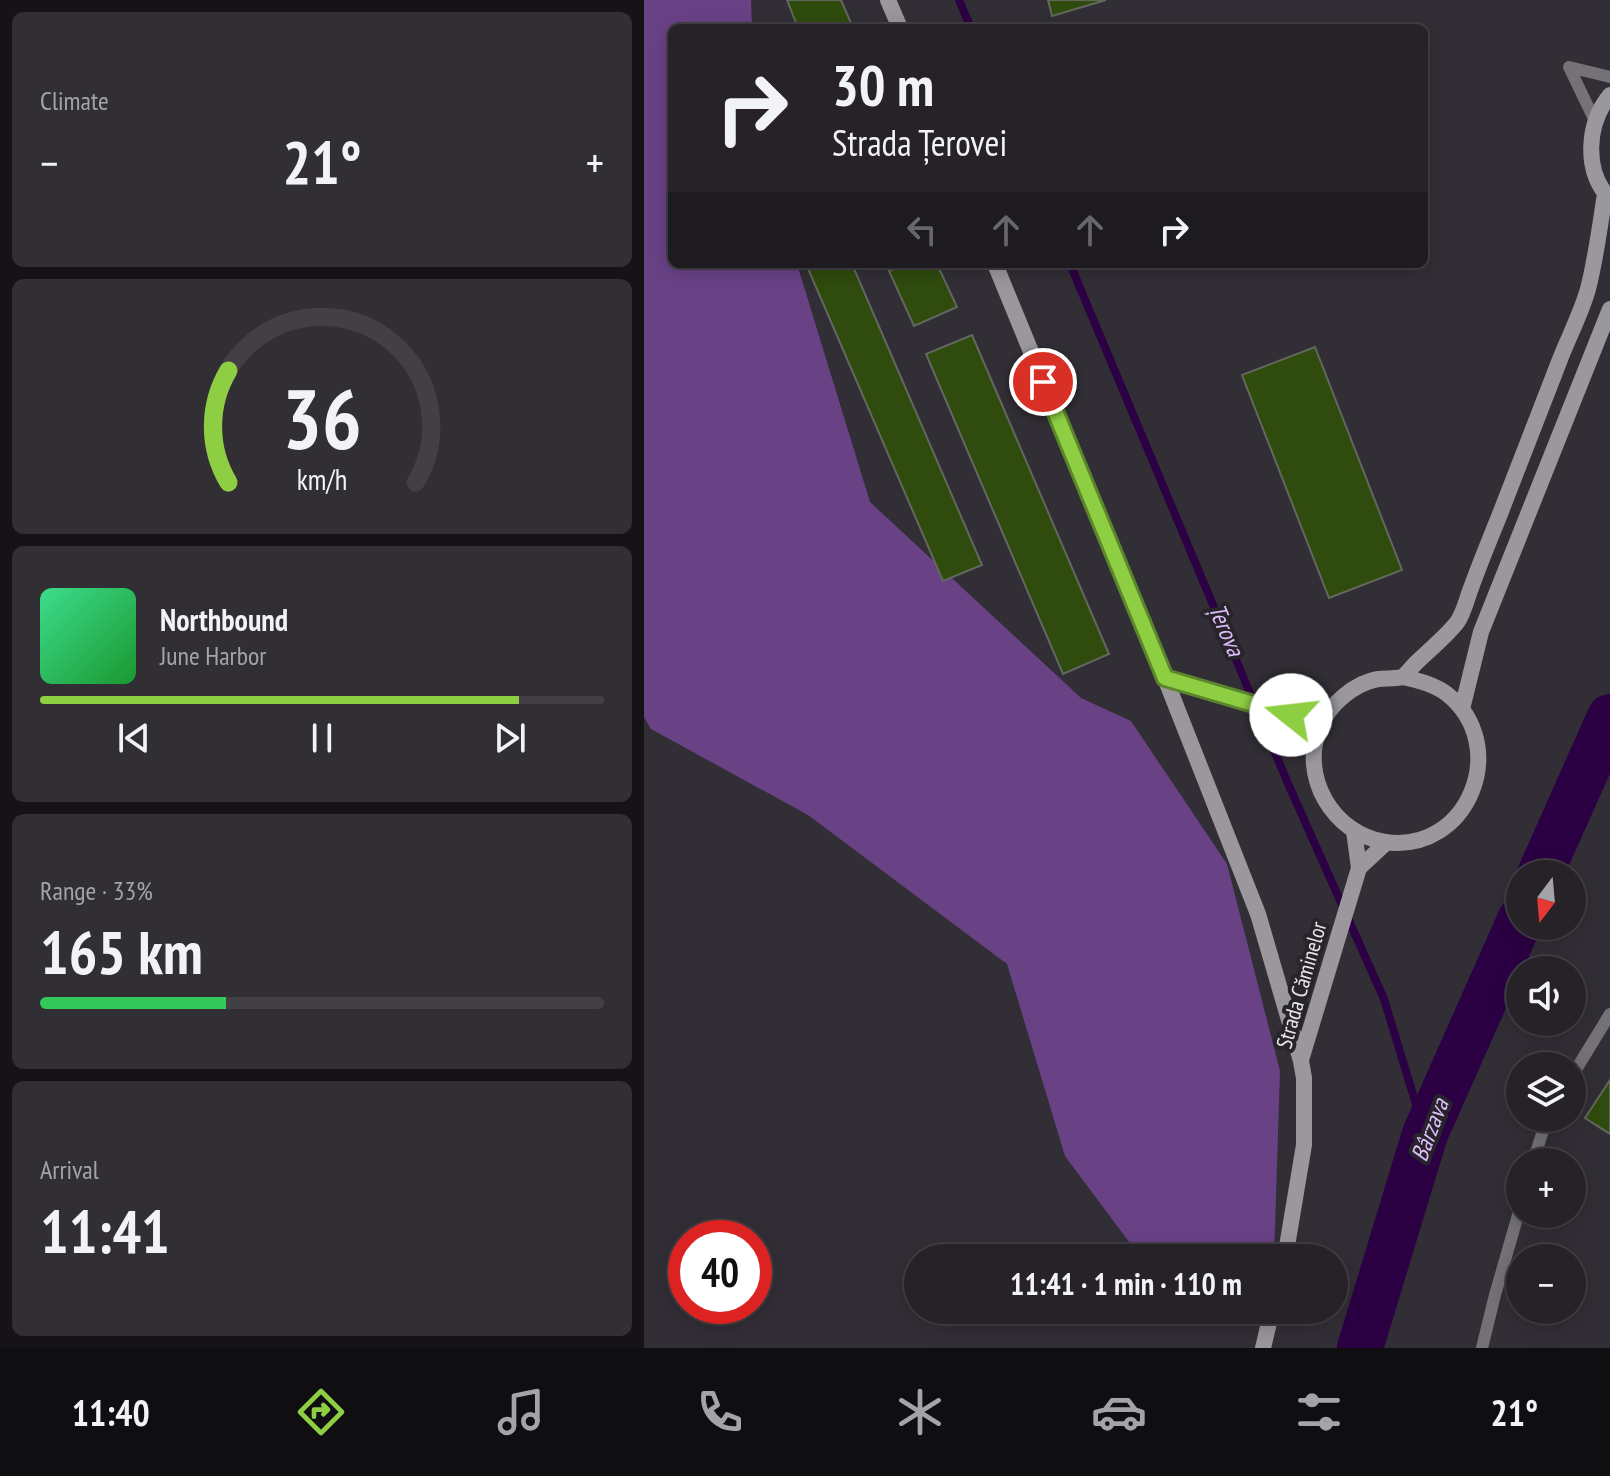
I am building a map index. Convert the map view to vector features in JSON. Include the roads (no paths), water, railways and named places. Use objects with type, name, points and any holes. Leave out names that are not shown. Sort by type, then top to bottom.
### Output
[{"type":"street","points":[[888,0],[898,24]]},
{"type":"street","points":[[1402,677],[1458,622],[1587,290],[1608,196],[1594,171],[1591,146],[1595,121],[1610,95]]},
{"type":"street","points":[[997,268],[1258,914],[1301,1061]]},
{"type":"street","points":[[1462,709],[1481,632],[1610,309]]},
{"type":"street","points":[[1402,677],[1425,682],[1446,693],[1462,709],[1474,730],[1479,754],[1478,778],[1469,801],[1454,820],[1434,834],[1411,841],[1387,842],[1354,831],[1329,808],[1315,779],[1314,746],[1320,726],[1330,709],[1350,690],[1375,679],[1402,677]]},
{"type":"street","points":[[1165,678],[1285,714],[1330,709]]},
{"type":"street","points":[[1285,714],[1314,746]]},
{"type":"street","name":"Strada Căminelor","points":[[1287,1244],[1304,1145],[1301,1061],[1357,875],[1354,831]]},
{"type":"street","points":[[1357,875],[1387,842]]},
{"type":"street","points":[[1263,1348],[1269,1324]]},
{"type":"lane","points":[[1595,121],[1569,67],[1610,77]]},
{"type":"lane","points":[[1586,1053],[1610,1014]]},
{"type":"lane","points":[[1482,1348],[1514,1228]]},
{"type":"waterway","name":"Țerova","points":[[959,0],[969,24]]},
{"type":"waterway","name":"Țerova","points":[[1072,268],[1289,786],[1384,999],[1425,1134]]},
{"type":"waterway","name":"Bârzava","points":[[1546,860],[1610,717]]},
{"type":"waterway","name":"Țerova","points":[[1360,1348],[1425,1134],[1511,940]]}]
